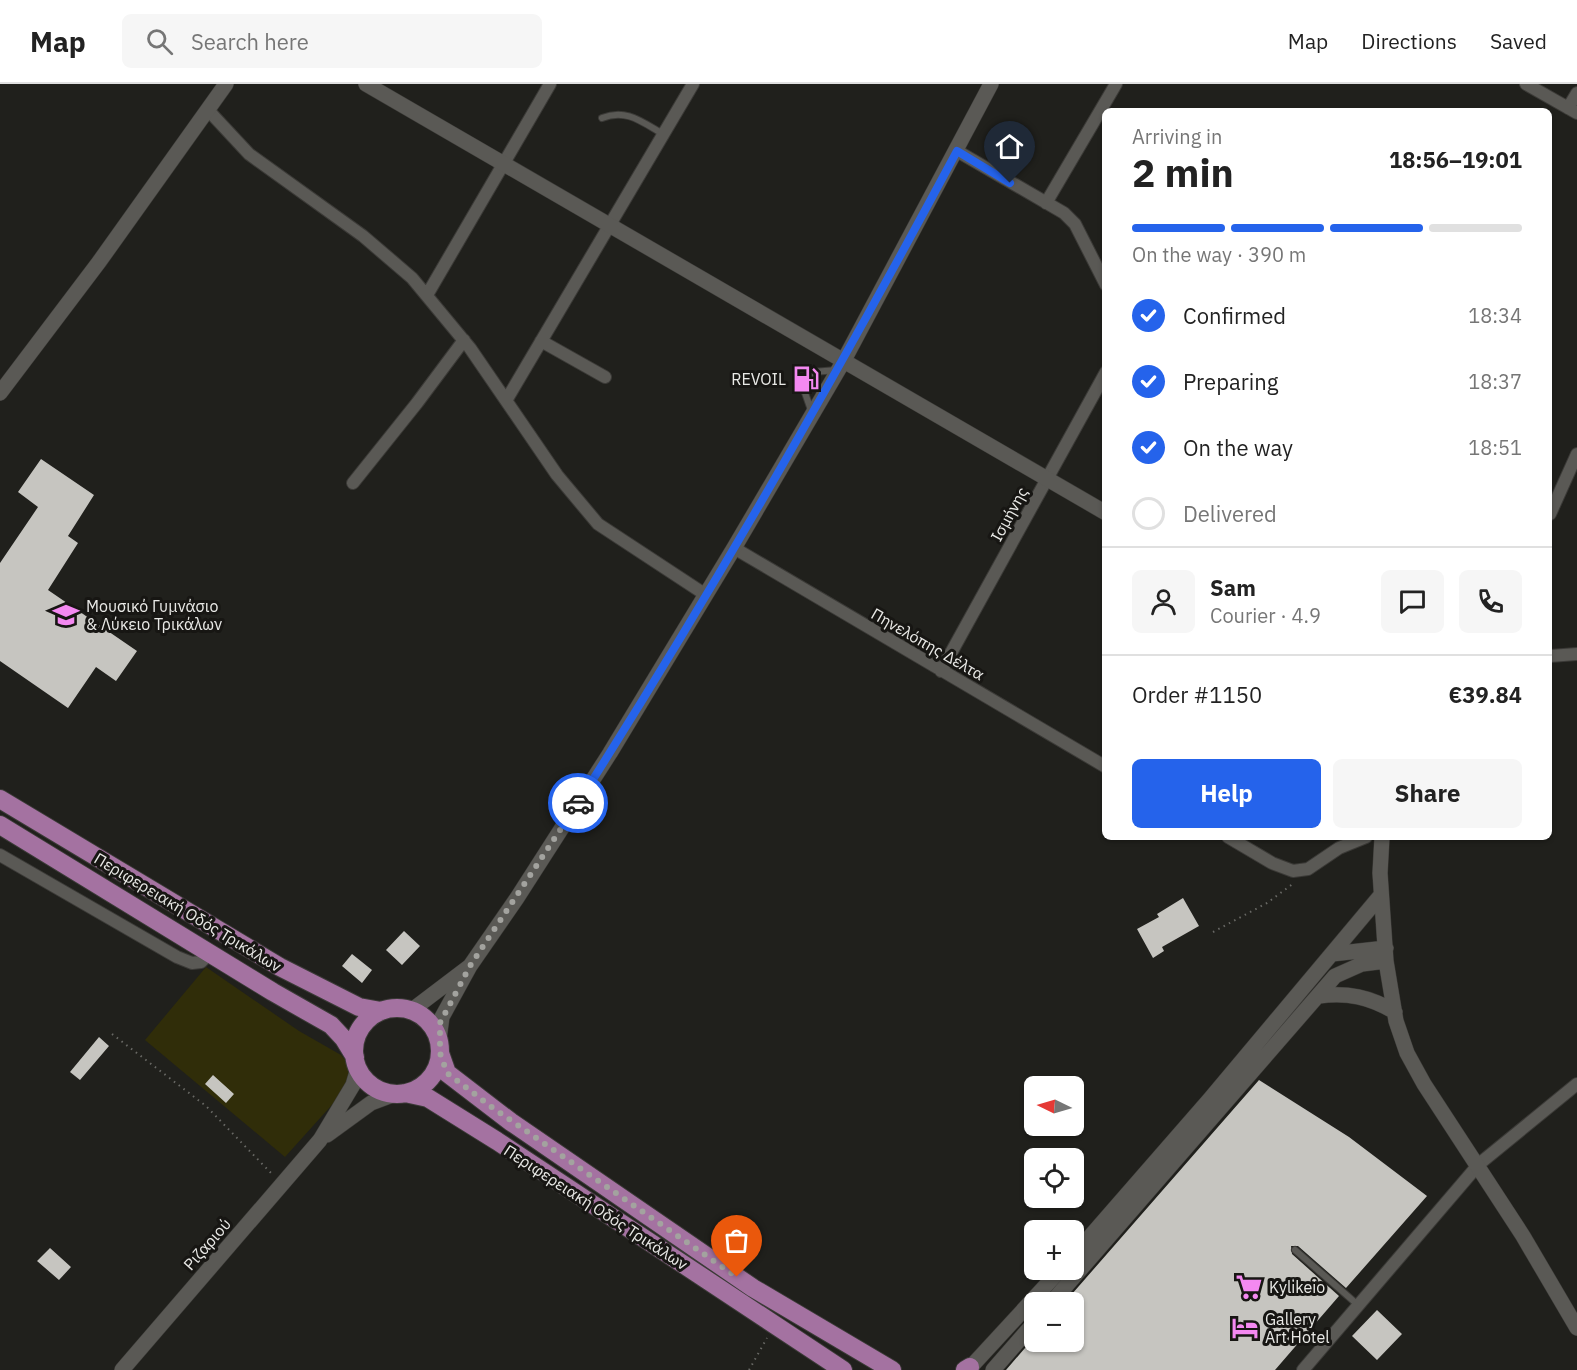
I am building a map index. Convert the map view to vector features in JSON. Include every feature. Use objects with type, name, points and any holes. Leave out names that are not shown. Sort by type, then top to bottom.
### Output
[{"type":"main road","name":"Περιφερειακή Οδός Τρικάλων","points":[[0,799],[280,968],[359,1007],[381,1011]]},
{"type":"main road","name":"Περιφερειακή Οδός Τρικάλων","points":[[0,825],[331,1025],[344,1039],[356,1063]]},
{"type":"main road","points":[[394,1008],[411,1010],[427,1019],[440,1046],[434,1073],[427,1083],[400,1094],[373,1087],[356,1063],[358,1034],[372,1016],[381,1011],[394,1008]]},
{"type":"main road","name":"Περιφερειακή Οδός Τρικάλων","points":[[440,1046],[447,1073],[511,1122],[753,1288],[892,1370]]},
{"type":"main road","name":"Περιφερειακή Οδός Τρικάλων","points":[[400,1094],[428,1098],[843,1370]]},
{"type":"street","points":[[0,393],[99,262],[226,84]]},
{"type":"street","points":[[366,84],[610,226],[840,366],[1102,511]]},
{"type":"street","points":[[427,295],[550,84]]},
{"type":"street","points":[[507,399],[693,84]]},
{"type":"street","points":[[440,1046],[442,1017],[470,966],[517,898],[591,782],[734,548],[840,366],[991,84]]},
{"type":"street","points":[[1046,203],[1116,84]]},
{"type":"street","points":[[1526,84],[1573,110],[1577,93]]},
{"type":"street","points":[[208,110],[249,154],[363,236],[395,263],[427,295],[464,340],[507,399],[557,475],[598,524],[706,595]]},
{"type":"street","points":[[957,151],[1064,213],[1075,224],[1102,277]]},
{"type":"street","points":[[353,483],[417,404],[464,340]]},
{"type":"street","points":[[541,341],[605,377]]},
{"type":"street","name":"Ισμήνης","points":[[941,671],[1102,379]]},
{"type":"street","points":[[1552,510],[1577,454]]},
{"type":"street","name":"Πηνελόπης Δέλτα","points":[[734,548],[1102,765]]},
{"type":"street","points":[[1552,656],[1577,654]]},
{"type":"street","points":[[1233,840],[1279,867],[1301,871],[1355,840]]},
{"type":"street","points":[[1382,840],[1381,895],[1386,955],[1402,1041],[1414,1068],[1479,1164],[1577,1328]]},
{"type":"street","points":[[0,855],[177,957],[192,963],[201,962],[210,953]]},
{"type":"street","points":[[1084,1243],[1381,895]]},
{"type":"street","points":[[1332,954],[1386,955]]},
{"type":"street","points":[[1061,1292],[1335,976],[1386,955]]},
{"type":"street","points":[[411,1010],[470,966]]},
{"type":"street","points":[[1319,996],[1340,994],[1362,996],[1395,1012]]},
{"type":"street","name":"Ριζαριού","points":[[122,1370],[320,1140],[353,1085],[356,1063]]},
{"type":"street","points":[[1302,1370],[1479,1164],[1577,1084]]},
{"type":"street","name":"Ριζαριού","points":[[320,1140],[371,1102],[400,1094]]},
{"type":"street","points":[[968,1369],[1051,1280]]},
{"type":"street","points":[[993,1370],[1024,1335]]},
{"type":"lane","points":[[602,118],[614,113],[629,115],[664,134]]},
{"type":"lane","points":[[1295,1251],[1358,1305]]},
{"type":"path","points":[[1213,932],[1285,892],[1293,886],[1301,871]]},
{"type":"path","points":[[112,1034],[206,1106],[282,1184]]},
{"type":"path","points":[[749,1370],[775,1325]]},
{"type":"shaded area","points":[[206,967],[299,1031],[341,1055],[349,1064],[348,1087],[285,1157],[145,1040]]},
{"type":"building","points":[[41,459],[94,495],[68,536],[78,543],[48,590],[137,651],[116,681],[96,667],[68,708],[0,661],[0,563],[38,507],[18,492]]},
{"type":"building","points":[[1183,898],[1199,926],[1162,947],[1164,951],[1153,958],[1137,929],[1159,917],[1157,914]]},
{"type":"building","points":[[404,931],[420,946],[402,965],[386,950]]},
{"type":"building","points":[[352,954],[372,970],[362,983],[342,966]]},
{"type":"building","points":[[99,1037],[109,1046],[80,1080],[70,1072]]},
{"type":"building","points":[[213,1075],[234,1094],[226,1103],[205,1084]]},
{"type":"building","points":[[1259,1080],[1349,1137],[1427,1196],[1346,1288],[1298,1246],[1291,1246],[1292,1254],[1339,1296],[1275,1370],[1006,1370],[1024,1349],[1024,1352],[1084,1352],[1084,1292],[1074,1292]]},
{"type":"building","points":[[50,1248],[71,1267],[59,1280],[37,1261]]},
{"type":"building","points":[[1377,1310],[1402,1334],[1377,1360],[1352,1336]]},
{"type":"way so far","points":[[578,803],[470,966],[442,1017],[440,1053],[447,1073],[457,1082],[737,1277]]},
{"type":"place","name":"REVOIL","points":[[806,379]]},
{"type":"place","name":"Μουσικό Γυμνάσιο & Λύκειο Τρικάλων","points":[[66,615]]},
{"type":"place","name":"Kylikeio","points":[[1249,1287]]},
{"type":"place","name":"Gallery Art Hotel","points":[[1245,1328]]},
{"type":"route","points":[[578,803],[716,579],[843,362],[957,151],[1010,183]]}]
